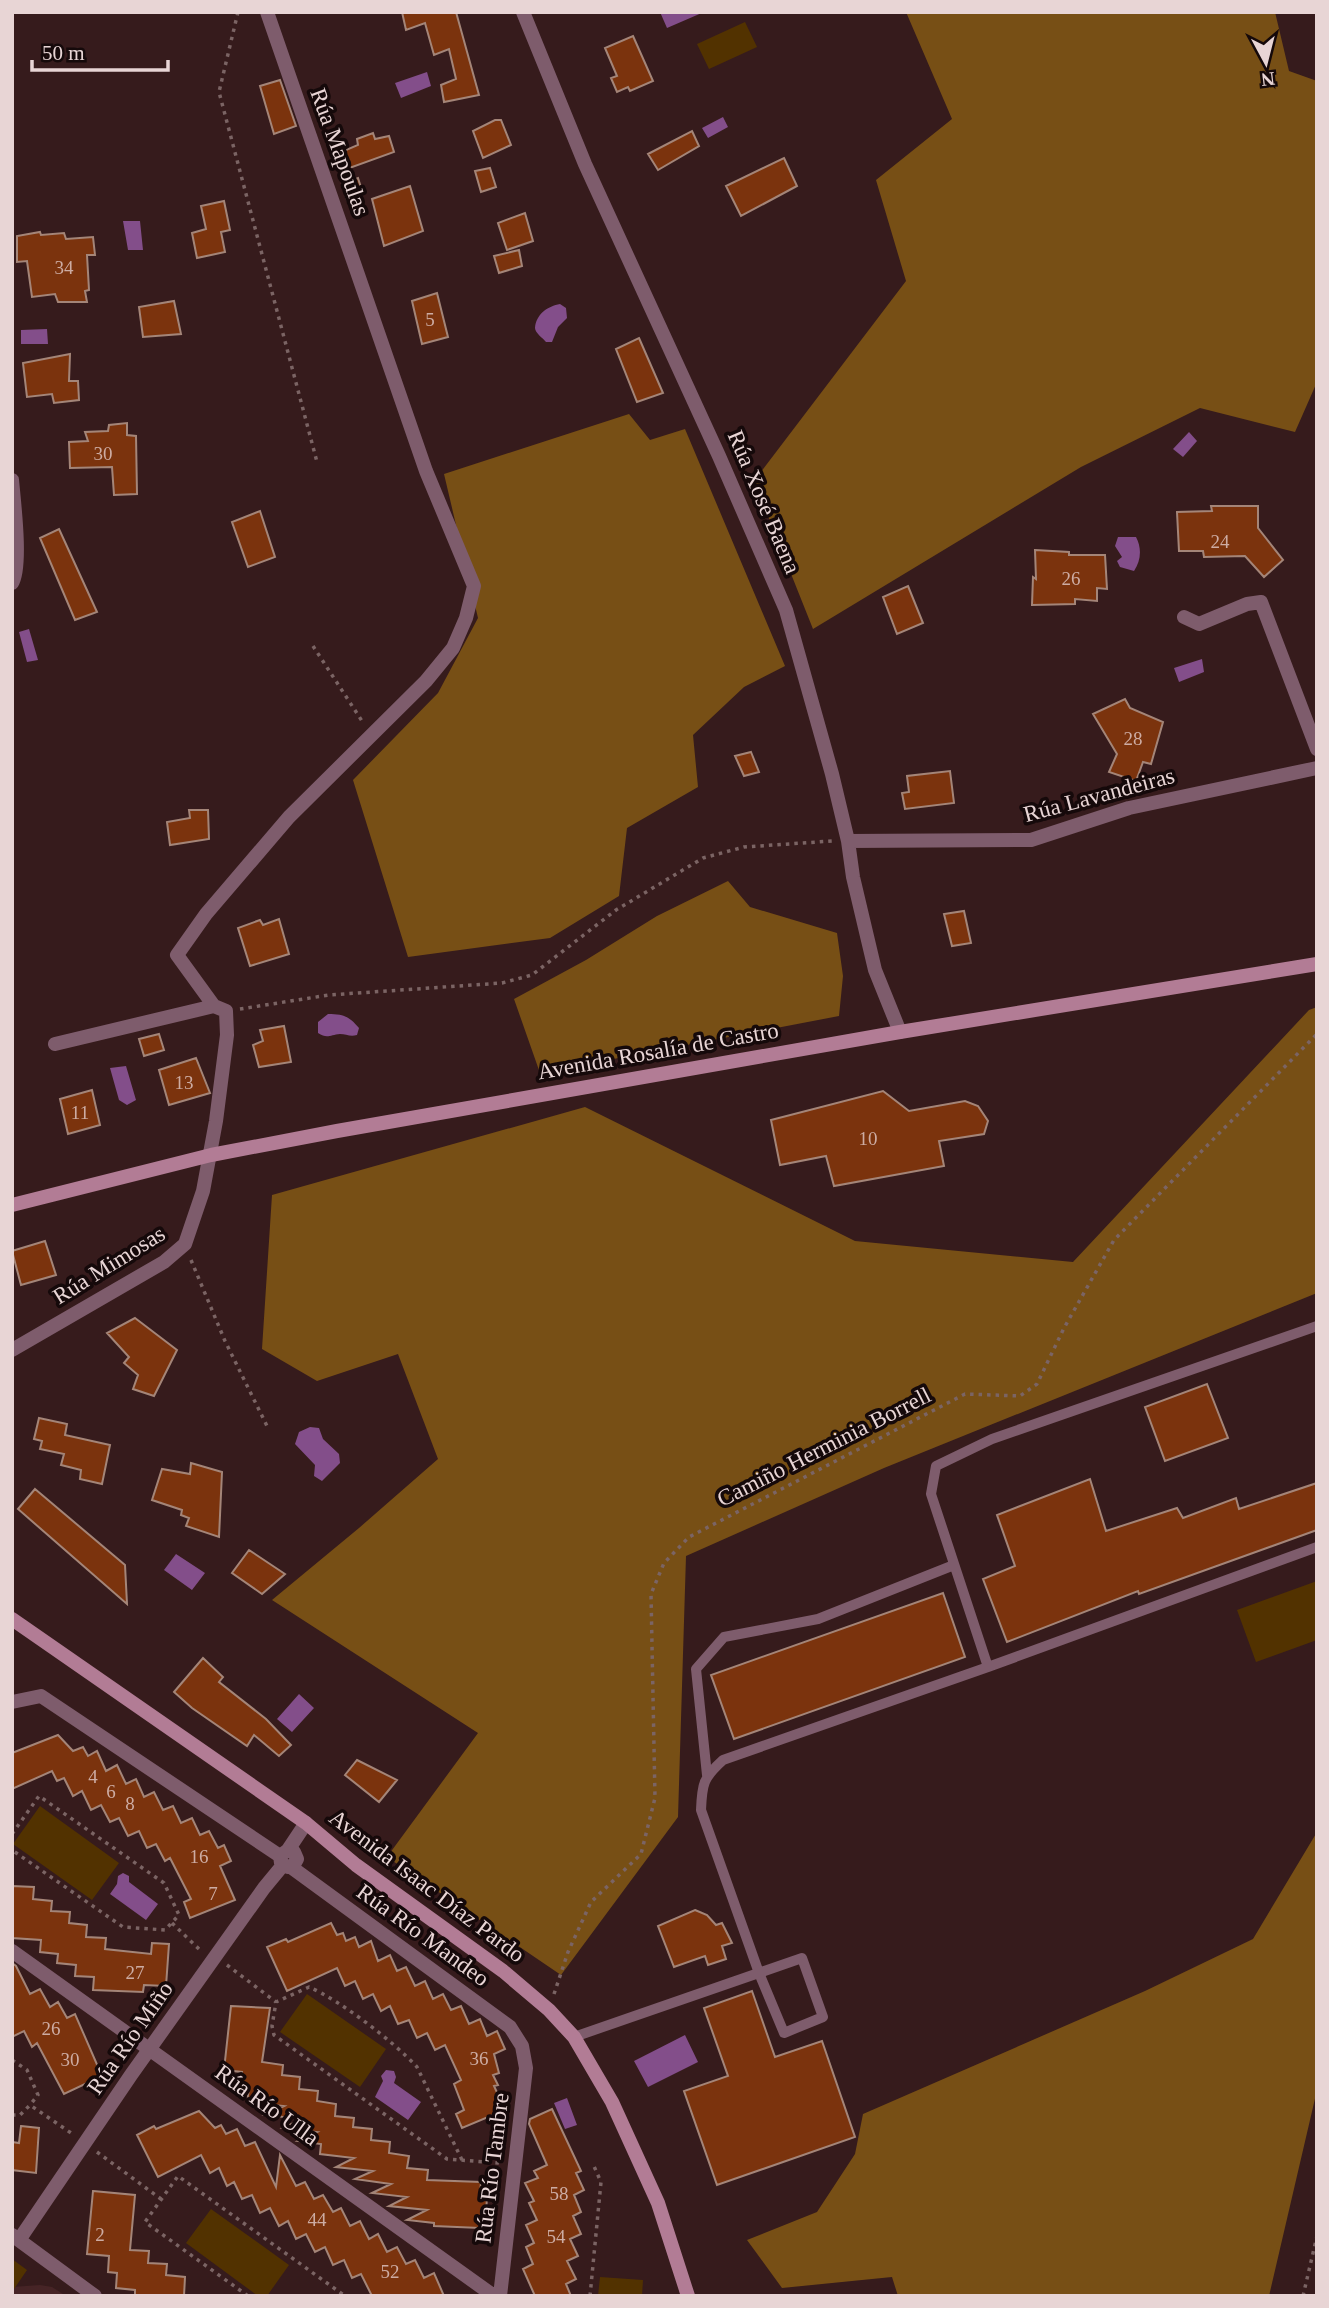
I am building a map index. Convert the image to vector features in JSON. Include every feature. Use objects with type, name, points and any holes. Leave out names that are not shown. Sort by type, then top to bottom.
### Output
[{"type":"street","name":"Rúa Mapoulas","points":[[220,1009],[177,956],[206,914],[289,817],[426,681],[453,648],[466,618],[474,586],[426,471],[267,12]]},
{"type":"street","name":"Rúa Xosé Baena","points":[[523,12],[585,164],[719,456],[786,610],[832,774],[875,970],[900,1032]]},
{"type":"street","points":[[12,480],[17,564],[15,580],[12,583]]},
{"type":"street","points":[[1184,617],[1199,624],[1247,604],[1261,602],[1317,749]]},
{"type":"street","name":"Rúa Lavandeiras","points":[[848,841],[1031,840],[1129,808],[1317,768]]},
{"type":"street","name":"Avenida Rosalía de Castro","points":[[12,1205],[211,1155],[900,1032],[1317,964]]},
{"type":"street","points":[[55,1044],[220,1009]]},
{"type":"street","name":"Rúa Mimosas","points":[[12,1350],[164,1262],[185,1244],[203,1191],[211,1155],[227,1035],[220,1009]]},
{"type":"street","name":"Avenida Isaac Díaz Pardo","points":[[12,1619],[306,1823],[356,1865],[503,1971],[549,2010],[574,2037],[611,2102],[658,2203],[688,2296]]},
{"type":"street","name":"Rúa Río Mandeo","points":[[12,1702],[41,1696],[285,1859],[510,2027],[523,2046]]},
{"type":"street","name":"Rúa Río Miño","points":[[16,2238],[285,1859],[306,1823]]},
{"type":"street","name":"Rúa Río Ulla","points":[[12,1951],[494,2296]]},
{"type":"street","name":"Rúa Río Tambre","points":[[500,2296],[526,2068],[523,2046]]},
{"type":"street","points":[[16,2238],[96,2296]]},
{"type":"lane","points":[[988,1667],[931,1494],[936,1466],[992,1439],[1317,1326]]},
{"type":"lane","points":[[574,2037],[759,1973],[803,1958],[823,2017],[784,2033],[759,1973],[701,1810],[701,1788],[707,1775],[723,1760],[1317,1547]]},
{"type":"lane","points":[[707,1775],[696,1669],[724,1637],[818,1619],[954,1565]]},
{"type":"path","points":[[238,12],[219,92],[317,462]]},
{"type":"path","points":[[313,646],[371,734]]},
{"type":"path","points":[[220,1009],[329,995],[502,983],[532,975],[616,910],[703,858],[744,847],[848,841]]},
{"type":"path","name":"Camiño Herminia Borrell","points":[[549,2010],[568,1952],[591,1902],[641,1854],[655,1798],[651,1594],[664,1563],[690,1537],[839,1457],[965,1394],[1020,1395],[1037,1384],[1063,1328],[1114,1240],[1317,1034]]},
{"type":"path","points":[[185,1244],[225,1341],[268,1428]]},
{"type":"path","points":[[12,1834],[39,1796],[164,1883],[179,1915],[165,1930],[123,1927],[12,1850]]},
{"type":"path","points":[[172,1923],[214,1959],[275,2001]]},
{"type":"path","points":[[275,2001],[309,1987],[328,1996],[406,2054],[417,2067],[462,2160]]},
{"type":"path","points":[[275,2001],[272,2026],[274,2035],[447,2159],[515,2164]]},
{"type":"path","points":[[12,2060],[27,2070],[38,2095],[20,2115],[12,2115]]},
{"type":"path","points":[[30,2105],[85,2142],[161,2200]]},
{"type":"path","points":[[590,2296],[601,2182],[593,2164]]},
{"type":"path","points":[[248,2296],[145,2222],[178,2176],[345,2296]]},
{"type":"path","points":[[1303,2296],[1317,2236]]},
{"type":"shaded area","points":[[660,12],[704,12],[667,28]]},
{"type":"shaded area","points":[[906,12],[1275,12],[1289,71],[1317,81],[1317,382],[1295,432],[1200,408],[1081,467],[813,629],[754,481],[906,281],[876,180],[952,119]]},
{"type":"shaded area","points":[[745,22],[757,47],[709,69],[697,44]]},
{"type":"shaded area","points":[[427,72],[431,86],[401,98],[395,83]]},
{"type":"shaded area","points":[[723,117],[728,127],[708,138],[702,128]]},
{"type":"shaded area","points":[[123,221],[140,221],[143,250],[128,250]]},
{"type":"shaded area","points":[[560,304],[566,308],[567,318],[558,327],[552,342],[546,342],[536,332],[536,323],[543,312]]},
{"type":"shaded area","points":[[47,329],[48,344],[21,344],[21,330]]},
{"type":"shaded area","points":[[629,414],[650,440],[685,429],[785,666],[744,687],[693,735],[698,787],[627,828],[619,896],[550,938],[408,957],[353,780],[438,693],[478,618],[444,474]]},
{"type":"shaded area","points":[[1189,432],[1197,441],[1183,457],[1173,449]]},
{"type":"shaded area","points":[[1118,537],[1136,537],[1140,554],[1134,571],[1120,567],[1117,561],[1122,557],[1115,546]]},
{"type":"shaded area","points":[[29,629],[38,660],[27,662],[19,632]]},
{"type":"shaded area","points":[[1202,659],[1204,672],[1179,682],[1174,668]]},
{"type":"shaded area","points":[[728,881],[750,907],[837,933],[843,976],[839,1016],[540,1073],[514,999],[586,960],[657,916]]},
{"type":"shaded area","points":[[1317,1007],[1317,1293],[884,1468],[686,1556],[678,1817],[561,1975],[387,1857],[478,1733],[272,1600],[438,1459],[398,1354],[317,1381],[262,1349],[272,1195],[585,1107],[855,1241],[1073,1262],[1309,1010]]},
{"type":"shaded area","points":[[328,1014],[349,1018],[359,1028],[357,1035],[326,1036],[318,1033],[318,1022]]},
{"type":"shaded area","points":[[126,1066],[136,1100],[127,1105],[119,1100],[110,1068]]},
{"type":"shaded area","points":[[310,1427],[319,1428],[323,1439],[339,1454],[340,1463],[322,1481],[314,1476],[315,1465],[295,1444],[299,1432]]},
{"type":"shaded area","points":[[176,1554],[205,1573],[192,1590],[164,1570]]},
{"type":"shaded area","points":[[1317,1581],[1317,1640],[1256,1662],[1237,1610]]},
{"type":"shaded area","points":[[299,1694],[314,1708],[292,1732],[277,1719]]},
{"type":"shaded area","points":[[40,1806],[119,1863],[92,1900],[13,1844]]},
{"type":"shaded area","points":[[1317,1832],[1317,2090],[1269,2296],[898,2296],[892,2277],[782,2288],[747,2240],[817,2212],[855,2154],[863,2114],[1145,1991],[1253,1939]]},
{"type":"shaded area","points":[[123,1873],[129,1876],[129,1882],[158,1904],[146,1920],[110,1894],[117,1884],[118,1876]]},
{"type":"shaded area","points":[[307,1994],[386,2049],[360,2087],[280,2032]]},
{"type":"shaded area","points":[[685,2035],[698,2062],[648,2087],[634,2061]]},
{"type":"shaded area","points":[[386,2070],[394,2071],[394,2083],[421,2102],[408,2120],[375,2097],[383,2081],[381,2076]]},
{"type":"shaded area","points":[[567,2098],[577,2125],[565,2129],[554,2103]]},
{"type":"shaded area","points":[[211,2209],[289,2265],[267,2296],[258,2296],[186,2243]]},
{"type":"shaded area","points":[[12,2259],[27,2270],[12,2292]]},
{"type":"shaded area","points":[[600,2277],[643,2280],[642,2296],[598,2296]]},
{"type":"shaded area","points":[[12,2287],[52,2287],[66,2296],[12,2296]]},
{"type":"building","points":[[402,12],[456,12],[479,95],[444,102],[441,85],[456,79],[449,49],[434,55],[425,23],[406,30]]},
{"type":"building","points":[[633,36],[653,81],[630,91],[628,87],[617,92],[611,78],[617,76],[605,48]]},
{"type":"building","points":[[280,80],[296,126],[274,134],[260,86]]},
{"type":"building","points":[[495,120],[501,120],[511,145],[483,158],[473,131]]},
{"type":"building","points":[[692,131],[699,146],[658,170],[648,154]]},
{"type":"building","points":[[373,133],[375,139],[389,136],[394,152],[344,170],[339,153],[358,145],[357,139]]},
{"type":"building","points":[[784,158],[797,186],[741,216],[726,186]]},
{"type":"building","points":[[490,168],[496,187],[481,192],[475,171]]},
{"type":"building","points":[[358,178],[363,194],[347,200],[342,184]]},
{"type":"building","points":[[410,186],[423,231],[384,246],[372,199]]},
{"type":"building","points":[[224,201],[230,230],[221,232],[225,252],[197,258],[192,233],[206,229],[201,206]]},
{"type":"building","points":[[525,213],[533,241],[507,250],[498,223]]},
{"type":"building","points":[[40,232],[41,235],[64,233],[66,239],[93,237],[95,255],[87,255],[87,302],[58,302],[55,294],[32,297],[27,261],[17,262],[17,236]]},
{"type":"building","points":[[519,250],[522,266],[499,273],[494,256]]},
{"type":"building","points":[[437,293],[448,337],[422,344],[412,301]]},
{"type":"building","points":[[174,301],[181,334],[143,337],[139,307]]},
{"type":"building","points":[[639,338],[663,393],[637,402],[616,349]]},
{"type":"building","points":[[70,354],[69,381],[78,381],[79,400],[54,403],[52,394],[27,397],[23,363]]},
{"type":"building","points":[[127,423],[127,435],[136,436],[137,494],[114,495],[112,467],[70,468],[69,442],[88,441],[85,432],[108,431],[109,425]]},
{"type":"building","points":[[1211,506],[1258,506],[1258,528],[1283,560],[1264,577],[1245,556],[1204,557],[1203,551],[1179,551],[1177,512],[1212,511]]},
{"type":"building","points":[[260,511],[275,557],[248,567],[232,522]]},
{"type":"building","points":[[59,529],[97,612],[75,620],[40,538]]},
{"type":"building","points":[[1035,550],[1069,552],[1069,555],[1105,555],[1107,589],[1097,588],[1097,601],[1075,599],[1075,604],[1032,605],[1033,577],[1036,579]]},
{"type":"building","points":[[908,586],[923,623],[897,634],[883,597]]},
{"type":"building","points":[[1125,699],[1130,708],[1163,722],[1151,764],[1143,762],[1136,781],[1109,772],[1117,754],[1093,714]]},
{"type":"building","points":[[751,752],[759,772],[744,776],[735,756]]},
{"type":"building","points":[[950,771],[954,803],[905,809],[902,793],[909,792],[907,776]]},
{"type":"building","points":[[189,810],[208,810],[209,839],[170,845],[167,822],[190,818]]},
{"type":"building","points":[[964,911],[971,943],[952,946],[944,914]]},
{"type":"building","points":[[279,919],[289,954],[250,966],[238,928],[260,920],[263,925]]},
{"type":"building","points":[[284,1026],[291,1062],[259,1067],[253,1045],[263,1041],[260,1030]]},
{"type":"building","points":[[159,1034],[164,1050],[144,1056],[139,1039]]},
{"type":"building","points":[[196,1058],[210,1093],[169,1105],[159,1070]]},
{"type":"building","points":[[92,1090],[100,1125],[68,1134],[60,1099]]},
{"type":"building","points":[[883,1091],[909,1111],[965,1101],[978,1106],[988,1121],[984,1134],[939,1141],[944,1166],[834,1186],[826,1156],[780,1165],[771,1120]]},
{"type":"building","points":[[45,1241],[56,1275],[21,1285],[12,1251]]},
{"type":"building","points":[[135,1318],[177,1350],[154,1396],[133,1389],[138,1375],[124,1363],[129,1357],[107,1333]]},
{"type":"building","points":[[1207,1384],[1228,1438],[1165,1461],[1145,1407]]},
{"type":"building","points":[[39,1418],[67,1424],[65,1435],[110,1445],[102,1484],[80,1479],[81,1470],[61,1465],[64,1454],[40,1449],[42,1441],[34,1439]]},
{"type":"building","points":[[191,1463],[222,1472],[219,1537],[186,1526],[189,1518],[181,1515],[182,1510],[152,1500],[162,1469],[190,1474]]},
{"type":"building","points":[[1090,1479],[1106,1531],[1177,1508],[1183,1518],[1236,1498],[1239,1509],[1317,1483],[1317,1530],[1139,1594],[1138,1591],[1007,1642],[983,1579],[1015,1566],[997,1515]]},
{"type":"building","points":[[35,1489],[125,1565],[127,1604],[18,1509]]},
{"type":"building","points":[[249,1550],[285,1574],[262,1594],[232,1573]]},
{"type":"building","points":[[943,1593],[965,1657],[734,1739],[711,1675]]},
{"type":"building","points":[[203,1658],[223,1677],[219,1682],[266,1719],[291,1745],[279,1756],[254,1735],[247,1746],[192,1708],[174,1692]]},
{"type":"building","points":[[58,1735],[73,1751],[83,1747],[88,1756],[97,1751],[106,1771],[117,1765],[126,1784],[136,1779],[144,1797],[154,1792],[163,1810],[173,1806],[181,1823],[192,1818],[200,1835],[209,1831],[218,1848],[224,1845],[231,1861],[220,1866],[235,1900],[190,1918],[184,1902],[191,1899],[170,1858],[165,1861],[156,1844],[147,1848],[139,1831],[128,1836],[119,1818],[110,1822],[101,1805],[91,1810],[82,1791],[73,1796],[64,1778],[57,1781],[52,1771],[12,1789],[12,1753]]},
{"type":"building","points":[[357,1760],[397,1780],[379,1802],[345,1775]]},
{"type":"building","points":[[12,1886],[34,1887],[33,1899],[52,1901],[51,1911],[70,1912],[69,1923],[87,1925],[86,1937],[106,1938],[105,1949],[151,1954],[152,1943],[169,1944],[166,1986],[144,1985],[143,1992],[93,1990],[94,1977],[75,1976],[76,1965],[57,1963],[58,1954],[40,1952],[41,1940],[12,1938]]},
{"type":"building","points":[[695,1910],[707,1915],[716,1925],[722,1923],[732,1943],[722,1946],[726,1959],[708,1965],[705,1956],[674,1967],[658,1926]]},
{"type":"building","points":[[331,1923],[337,1935],[343,1933],[346,1941],[355,1937],[359,1947],[371,1941],[378,1961],[390,1955],[397,1971],[406,1967],[415,1986],[425,1981],[433,1999],[443,1994],[451,2010],[461,2006],[469,2024],[480,2019],[487,2036],[497,2031],[505,2049],[494,2054],[499,2073],[493,2075],[498,2085],[494,2086],[505,2110],[462,2128],[456,2114],[464,2110],[454,2084],[461,2080],[445,2045],[435,2050],[427,2033],[417,2038],[409,2020],[398,2024],[390,2006],[381,2011],[373,1994],[363,1999],[355,1981],[345,1986],[337,1968],[287,1991],[267,1947],[286,1939],[288,1942]]},
{"type":"building","points":[[12,1963],[30,1994],[40,1989],[50,2007],[58,2002],[67,2018],[75,2014],[102,2076],[64,2094],[37,2043],[32,2047],[24,2031],[12,2037]]},
{"type":"building","points":[[752,1991],[775,2057],[822,2041],[855,2137],[717,2185],[684,2091],[728,2076],[704,2008]]},
{"type":"building","points":[[231,2006],[270,2008],[262,2062],[283,2065],[282,2075],[300,2077],[299,2089],[318,2091],[317,2101],[336,2104],[335,2116],[354,2118],[353,2127],[372,2129],[371,2140],[390,2142],[389,2153],[409,2156],[407,2168],[428,2170],[427,2180],[481,2182],[480,2195],[487,2195],[486,2216],[480,2216],[480,2228],[434,2226],[434,2223],[407,2220],[427,2210],[389,2206],[407,2197],[372,2193],[391,2184],[355,2179],[373,2171],[336,2167],[354,2158],[320,2154],[321,2144],[298,2141],[317,2132],[283,2128],[302,2119],[265,2115],[284,2106],[247,2102],[249,2089],[240,2088],[242,2072],[224,2070]]},
{"type":"building","points":[[552,2109],[581,2171],[576,2173],[584,2190],[574,2195],[581,2212],[573,2216],[581,2234],[570,2239],[578,2256],[567,2261],[576,2279],[566,2284],[571,2296],[535,2296],[523,2269],[533,2264],[526,2247],[534,2243],[526,2225],[537,2220],[529,2203],[534,2201],[525,2183],[538,2178],[534,2171],[547,2165],[529,2124],[530,2119]]},
{"type":"building","points":[[199,2111],[215,2128],[221,2125],[226,2134],[237,2129],[245,2146],[255,2142],[276,2187],[280,2155],[296,2186],[305,2182],[314,2199],[323,2195],[333,2212],[341,2208],[350,2226],[360,2221],[369,2239],[378,2234],[387,2252],[397,2247],[406,2264],[415,2260],[424,2278],[434,2273],[444,2296],[372,2296],[361,2274],[352,2278],[344,2260],[333,2265],[325,2247],[315,2252],[306,2234],[296,2239],[288,2221],[279,2226],[270,2208],[260,2213],[252,2195],[242,2199],[234,2182],[227,2186],[219,2168],[210,2173],[201,2155],[158,2177],[137,2135],[154,2126],[156,2129]]},
{"type":"building","points":[[21,2126],[39,2128],[36,2173],[12,2170],[12,2142],[19,2143]]},
{"type":"building","points":[[93,2191],[135,2195],[130,2250],[149,2251],[148,2263],[167,2264],[166,2275],[185,2277],[184,2296],[135,2296],[135,2290],[116,2288],[117,2273],[108,2272],[109,2256],[87,2254]]}]
